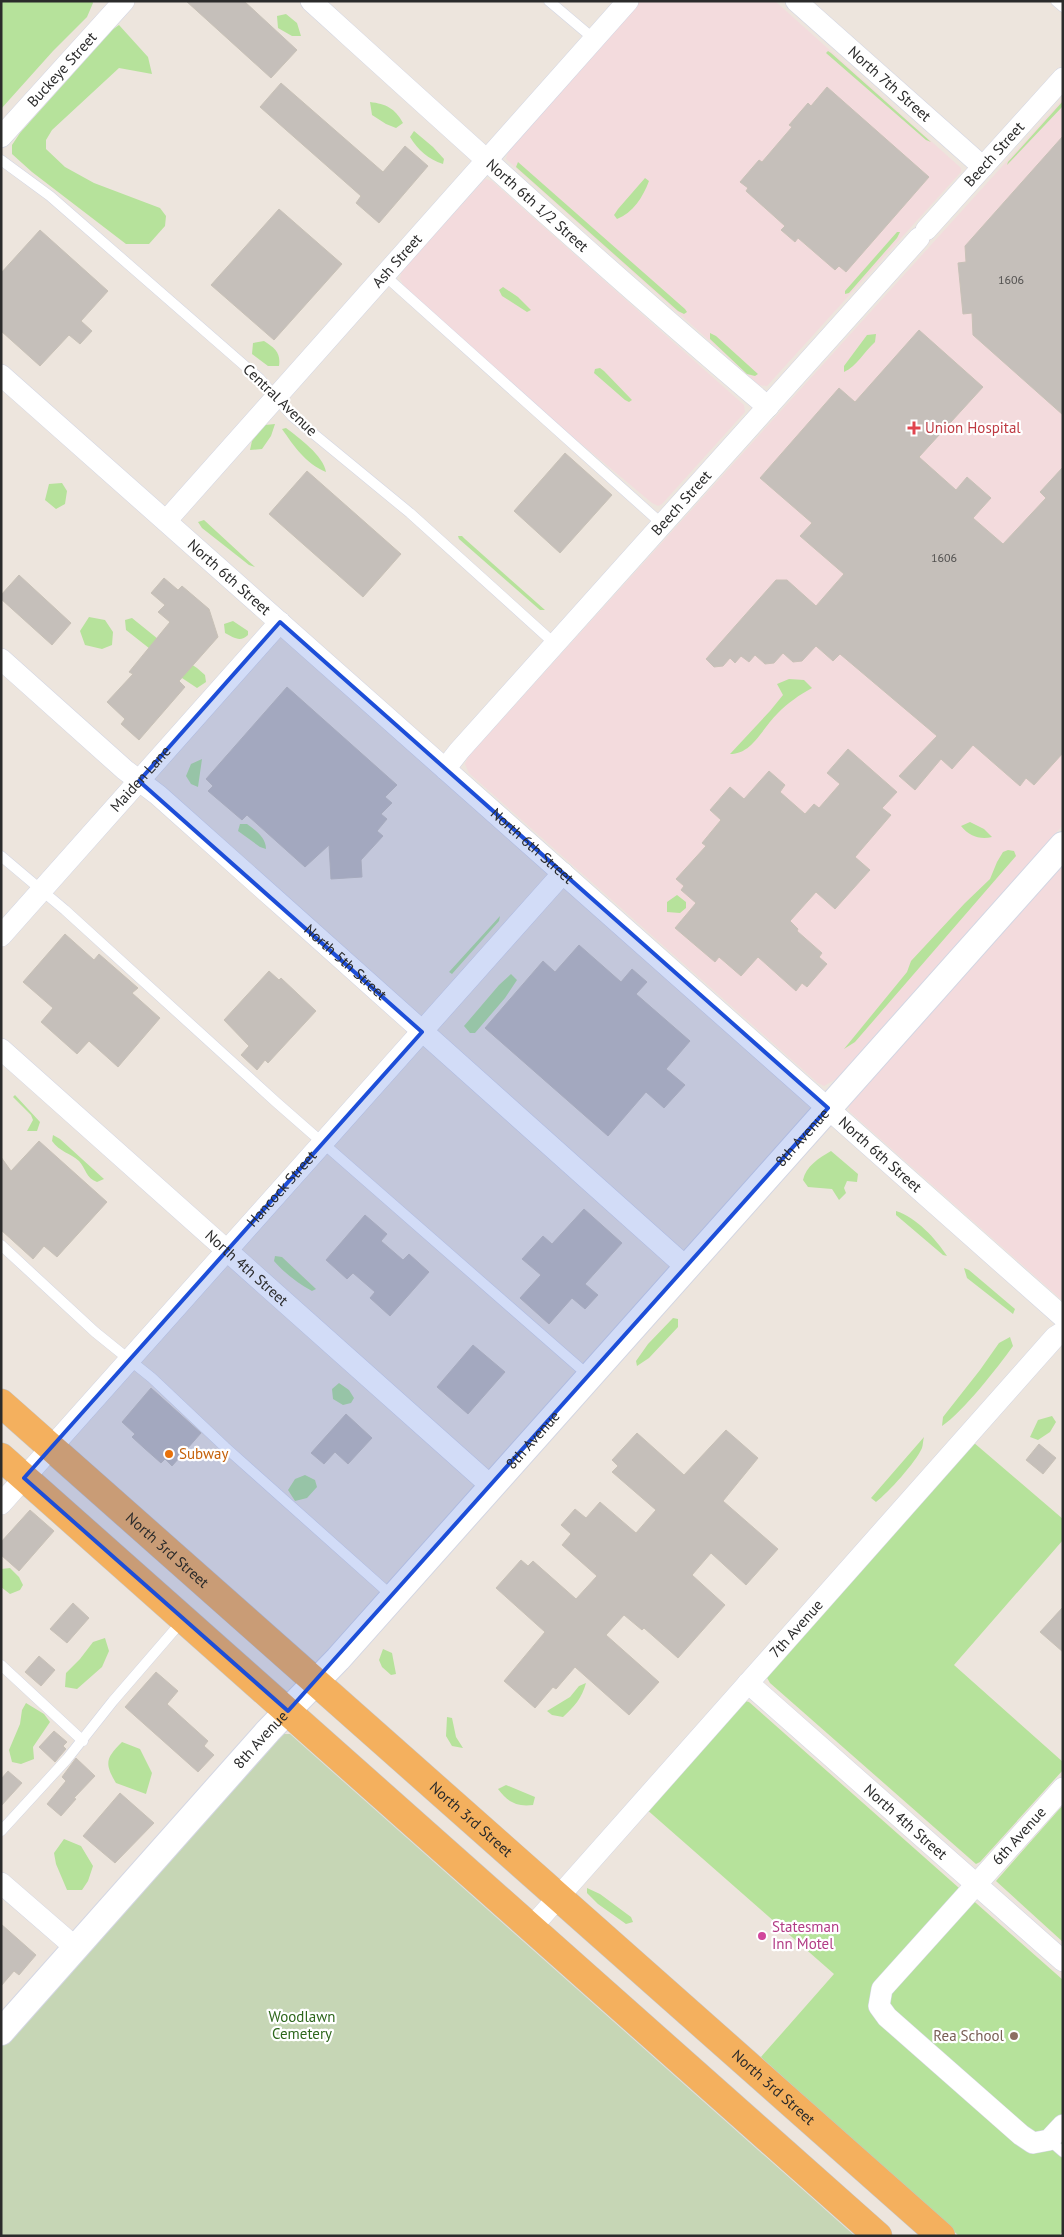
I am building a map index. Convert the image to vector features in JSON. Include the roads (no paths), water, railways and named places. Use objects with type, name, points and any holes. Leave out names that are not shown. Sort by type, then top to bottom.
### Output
[{"type":"highway","name":"North 3rd Street","points":[[1,1403],[941,2236]]},
{"type":"highway","points":[[1,1458],[878,2236]]},
{"type":"street","name":"Buckeye Street","points":[[1,138],[124,1]]},
{"type":"street","name":"North 6th 1/2 Street","points":[[311,1],[486,160],[768,407]]},
{"type":"street","name":"Ash Street","points":[[166,520],[628,1]]},
{"type":"street","name":"North 7th Street","points":[[796,1],[982,167]]},
{"type":"street","name":"Beech Street","points":[[445,768],[1063,78]]},
{"type":"street","name":"North 6th Street","points":[[5,386],[166,520],[1063,1317]]},
{"type":"street","name":"Maiden Lane","points":[[1,936],[280,622]]},
{"type":"street","name":"North 5th Street","points":[[1,659],[251,878],[686,1267]]},
{"type":"street","name":"8th Avenue","points":[[1,2032],[1063,845]]},
{"type":"street","name":"Hancock Street","points":[[1,1504],[563,874]]},
{"type":"street","name":"North 4th Street","points":[[1,1049],[491,1486]]},
{"type":"street","name":"7th Avenue","points":[[531,1928],[1048,1344],[1063,1332]]},
{"type":"street","name":"North 4th Street","points":[[748,1682],[1063,1961]]},
{"type":"street","name":"6th Avenue","points":[[1058,2139],[1033,2142],[1021,2135],[887,2017],[879,2006],[882,1989],[1063,1788]]},
{"type":"street","points":[[1,1883],[76,1948]]},
{"type":"lane","points":[[549,1],[594,39]]},
{"type":"lane","points":[[1056,1],[1063,7]]},
{"type":"lane","name":"Central Avenue","points":[[1,160],[50,196],[260,379],[292,416],[410,512],[555,644]]},
{"type":"lane","points":[[382,277],[392,282],[662,524]]},
{"type":"lane","points":[[1,856],[323,1143],[589,1376]]},
{"type":"lane","points":[[1,1245],[95,1332],[130,1359],[225,1447],[393,1596]]},
{"type":"lane","points":[[1,1830],[83,1741],[113,1701],[183,1620]]},
{"type":"lane","points":[[1,1665],[83,1741]]},
{"type":"place","name":"Union Hospital","points":[[914,428]]},
{"type":"place","name":"Subway","points":[[169,1454]]},
{"type":"place","name":"Statesman Inn Motel","points":[[762,1936]]},
{"type":"place","name":"Rea School","points":[[1014,2036]]},
{"type":"park label","name":"Woodlawn Cemetery","points":[[302,2026]]}]
